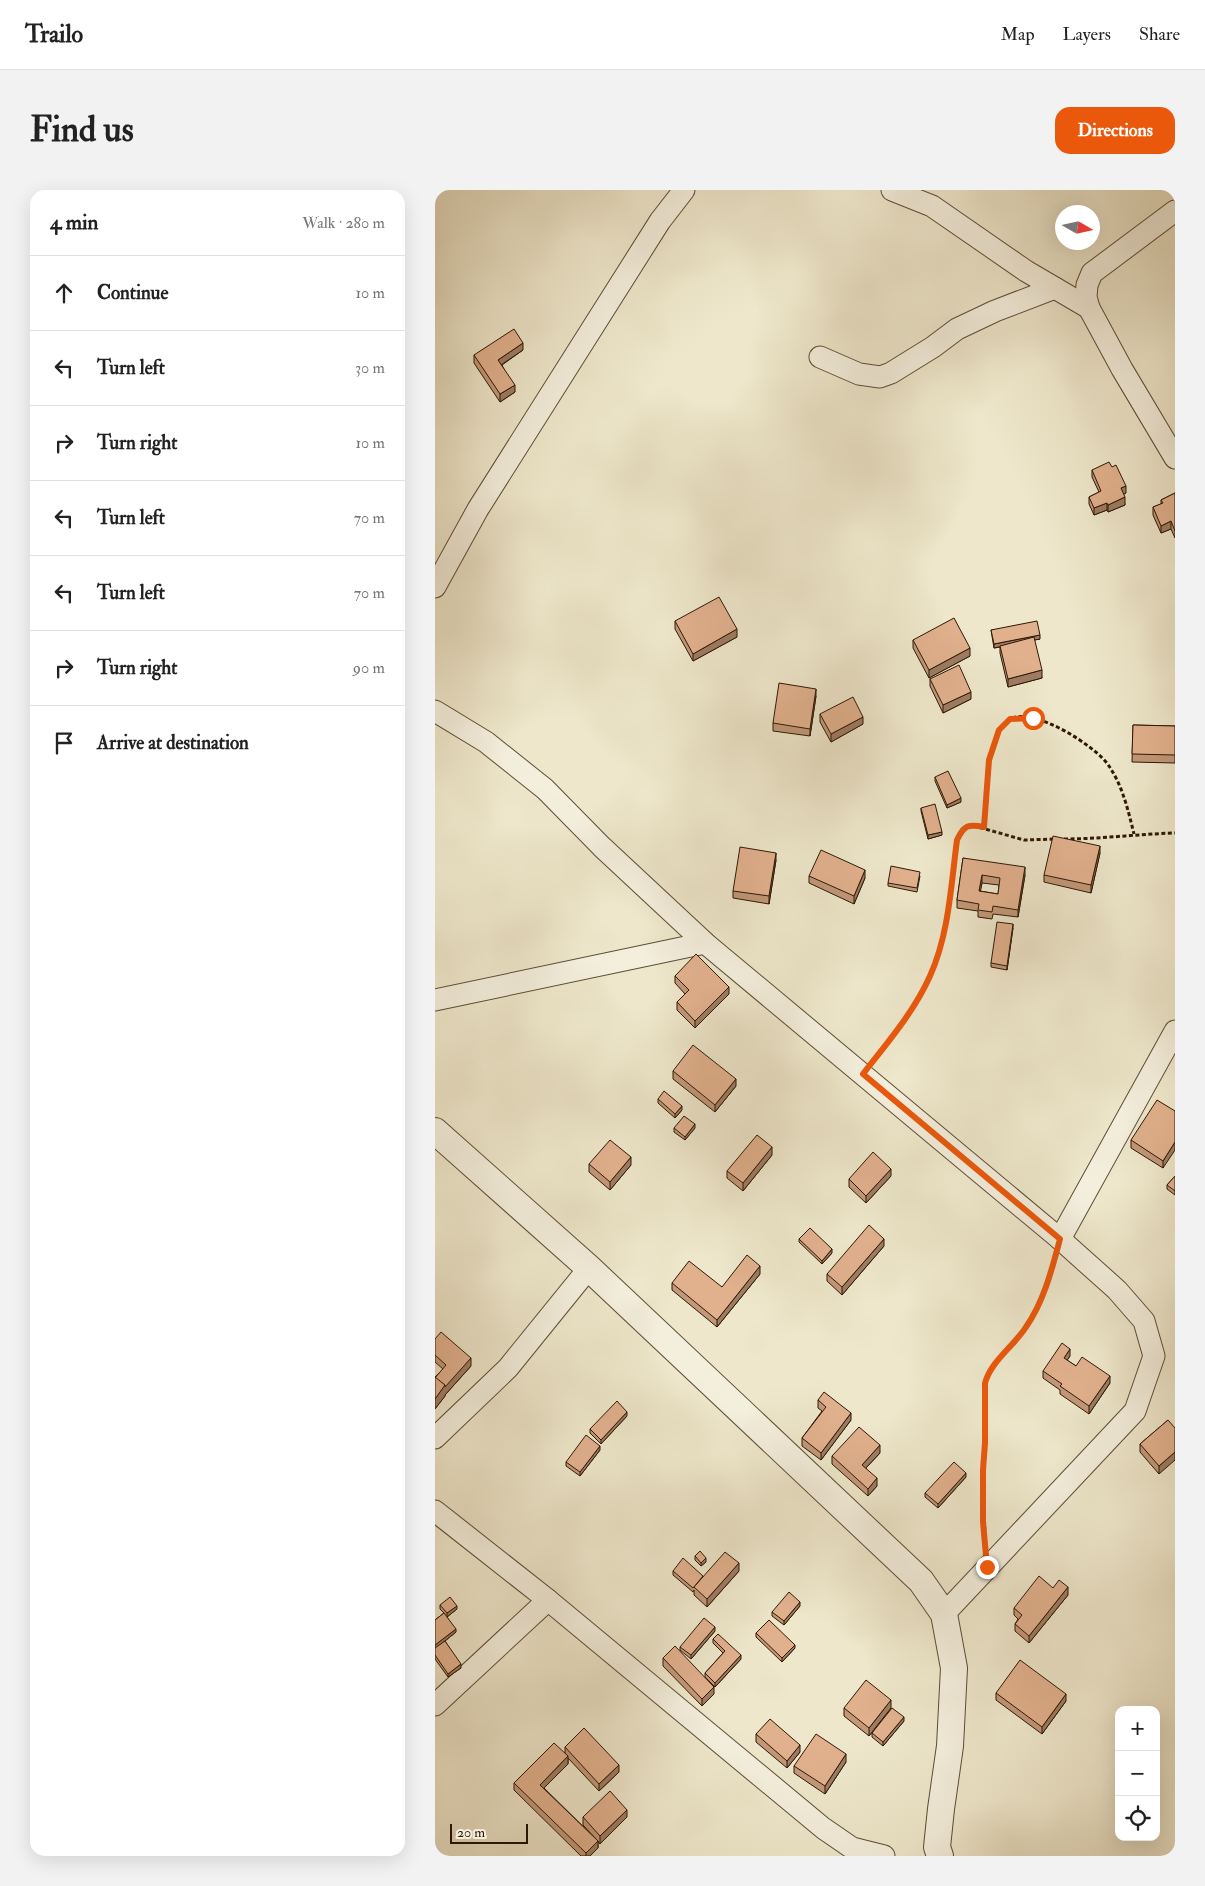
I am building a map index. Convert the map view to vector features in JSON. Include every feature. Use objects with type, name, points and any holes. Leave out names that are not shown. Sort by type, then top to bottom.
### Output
[{"type":"street","points":[[435,587],[478,508],[660,221],[684,190]]},
{"type":"street","points":[[892,190],[932,206],[1026,271],[1089,308]]},
{"type":"street","points":[[1175,211],[1092,273],[1087,285],[1086,297],[1089,308],[1122,369],[1175,458]]},
{"type":"street","points":[[821,357],[859,374],[880,377],[891,373],[933,347],[957,329],[995,311],[1055,288]]},
{"type":"street","points":[[435,711],[486,742],[545,789],[602,848],[705,943],[1060,1239],[1117,1290],[1144,1321],[1154,1356],[1135,1411],[944,1614]]},
{"type":"street","points":[[435,1000],[705,943]]},
{"type":"street","points":[[1060,1239],[1175,1031]]},
{"type":"street","points":[[435,1131],[589,1268],[921,1581],[944,1614],[954,1668],[951,1746],[937,1847],[940,1856]]},
{"type":"street","points":[[435,1438],[508,1368],[589,1268]]},
{"type":"street","points":[[435,1511],[548,1600],[823,1828],[853,1848],[884,1856]]},
{"type":"street","points":[[435,1705],[548,1600]]},
{"type":"path","points":[[984,827],[989,760],[996,737],[999,730],[1010,719],[1022,717],[1033,718],[1059,728],[1087,745],[1108,764],[1123,790],[1134,834]]},
{"type":"path","points":[[863,1074],[910,1013],[930,976],[943,934],[957,840],[962,829],[971,825],[984,827],[1012,838],[1035,841],[1175,833]]},
{"type":"path","points":[[987,1567],[983,1522],[985,1383],[987,1376],[996,1363],[1028,1325],[1050,1277],[1060,1239]]},
{"type":"building","points":[[514,329],[523,343],[498,360],[515,385],[500,394],[474,355]]},
{"type":"building","points":[[1109,462],[1112,467],[1116,465],[1126,486],[1121,488],[1125,497],[1108,505],[1107,503],[1094,508],[1089,497],[1101,491],[1092,470]]},
{"type":"building","points":[[1175,493],[1175,531],[1171,521],[1161,526],[1153,507],[1163,503],[1161,500]]},
{"type":"building","points":[[719,597],[737,629],[693,654],[675,621]]},
{"type":"building","points":[[954,618],[970,648],[929,670],[913,640]]},
{"type":"building","points":[[1037,621],[1040,635],[994,644],[991,630]]},
{"type":"building","points":[[1034,637],[1042,670],[1008,679],[1000,646]]},
{"type":"building","points":[[959,665],[971,692],[943,705],[930,679]]},
{"type":"building","points":[[779,683],[816,689],[810,729],[773,723]]},
{"type":"building","points":[[853,697],[863,717],[831,734],[820,714]]},
{"type":"building","points":[[1133,725],[1175,726],[1175,755],[1132,754]]},
{"type":"building","points":[[948,771],[961,798],[947,805],[935,777]]},
{"type":"building","points":[[935,804],[942,832],[928,835],[921,808]]},
{"type":"building","points":[[1053,836],[1100,846],[1091,885],[1044,875]]},
{"type":"building","points":[[740,847],[776,853],[769,896],[733,891]]},
{"type":"building","points":[[821,850],[865,870],[854,896],[809,876]]},
{"type":"building","points":[[963,858],[1025,867],[1018,910],[993,906],[992,912],[978,910],[979,904],[957,900]],"holes":[[[982,875],[1000,878],[998,894],[979,891]]]},
{"type":"building","points":[[891,866],[920,872],[917,888],[888,883]]},
{"type":"building","points":[[997,922],[1013,924],[1007,966],[991,963]]},
{"type":"building","points":[[696,954],[729,987],[695,1021],[677,1002],[689,990],[675,976]]},
{"type":"building","points":[[693,1045],[736,1079],[715,1105],[673,1071]]},
{"type":"building","points":[[664,1091],[682,1106],[675,1114],[658,1099]]},
{"type":"building","points":[[1157,1100],[1175,1111],[1175,1142],[1163,1161],[1131,1140]]},
{"type":"building","points":[[684,1116],[695,1124],[685,1137],[674,1128]]},
{"type":"building","points":[[757,1135],[772,1147],[743,1183],[727,1171]]},
{"type":"building","points":[[610,1140],[631,1157],[610,1182],[589,1164]]},
{"type":"building","points":[[873,1152],[891,1169],[866,1196],[849,1179]]},
{"type":"building","points":[[1175,1176],[1175,1191],[1167,1185]]},
{"type":"building","points":[[869,1225],[884,1239],[842,1287],[827,1274]]},
{"type":"building","points":[[810,1228],[832,1249],[822,1261],[799,1239]]},
{"type":"building","points":[[747,1255],[760,1266],[717,1320],[672,1283],[689,1261],[722,1287]]},
{"type":"building","points":[[441,1332],[471,1358],[445,1387],[435,1378],[446,1365],[435,1355],[435,1339]]},
{"type":"building","points":[[1062,1343],[1070,1349],[1064,1358],[1076,1366],[1082,1357],[1110,1376],[1089,1406],[1060,1386],[1062,1384],[1043,1371]]},
{"type":"building","points":[[435,1377],[445,1385],[435,1399]]},
{"type":"building","points":[[824,1392],[851,1413],[821,1453],[802,1438],[826,1407],[818,1400]]},
{"type":"building","points":[[617,1401],[627,1412],[601,1440],[590,1429]]},
{"type":"building","points":[[1168,1420],[1175,1428],[1175,1452],[1159,1466],[1140,1444]]},
{"type":"building","points":[[859,1427],[880,1445],[862,1465],[877,1478],[868,1489],[832,1456]]},
{"type":"building","points":[[586,1435],[600,1446],[580,1472],[566,1462]]},
{"type":"building","points":[[954,1462],[966,1473],[938,1504],[925,1493]]},
{"type":"building","points":[[700,1551],[706,1558],[701,1563],[695,1556]]},
{"type":"building","points":[[725,1552],[739,1563],[707,1599],[694,1587]]},
{"type":"building","points":[[683,1558],[703,1576],[693,1588],[673,1571]]},
{"type":"building","points":[[1039,1576],[1053,1588],[1059,1580],[1068,1587],[1029,1636],[1015,1624],[1022,1615],[1014,1608]]},
{"type":"building","points":[[789,1592],[800,1602],[784,1621],[772,1612]]},
{"type":"building","points":[[450,1597],[457,1606],[447,1613],[440,1605]]},
{"type":"building","points":[[444,1613],[456,1629],[435,1645],[435,1620]]},
{"type":"building","points":[[704,1618],[715,1627],[691,1655],[680,1647]]},
{"type":"building","points":[[769,1620],[795,1645],[782,1658],[756,1633]]},
{"type":"building","points":[[718,1634],[741,1655],[715,1683],[705,1673],[725,1651],[713,1639]]},
{"type":"building","points":[[445,1641],[461,1664],[448,1674],[435,1655],[435,1648]]},
{"type":"building","points":[[675,1646],[714,1687],[702,1699],[663,1658]]},
{"type":"building","points":[[1020,1660],[1066,1694],[1042,1727],[996,1693]]},
{"type":"building","points":[[866,1680],[891,1700],[869,1728],[844,1708]]},
{"type":"building","points":[[892,1708],[904,1717],[883,1742],[872,1733]]},
{"type":"building","points":[[770,1719],[800,1745],[787,1761],[756,1734]]},
{"type":"building","points":[[584,1728],[619,1765],[599,1784],[565,1747]]},
{"type":"building","points":[[816,1734],[846,1754],[825,1786],[794,1766]]},
{"type":"building","points":[[554,1743],[568,1756],[540,1785],[598,1841],[586,1853],[514,1783]]},
{"type":"building","points":[[610,1791],[627,1810],[600,1836],[583,1817]]},
{"type":"route","points":[[987,1567],[983,1522],[985,1383],[987,1376],[996,1363],[1028,1325],[1050,1277],[1060,1239],[863,1074],[910,1013],[930,976],[938,956],[957,840],[962,829],[971,825],[984,827],[989,760],[999,730],[1010,719],[1033,718]]}]
